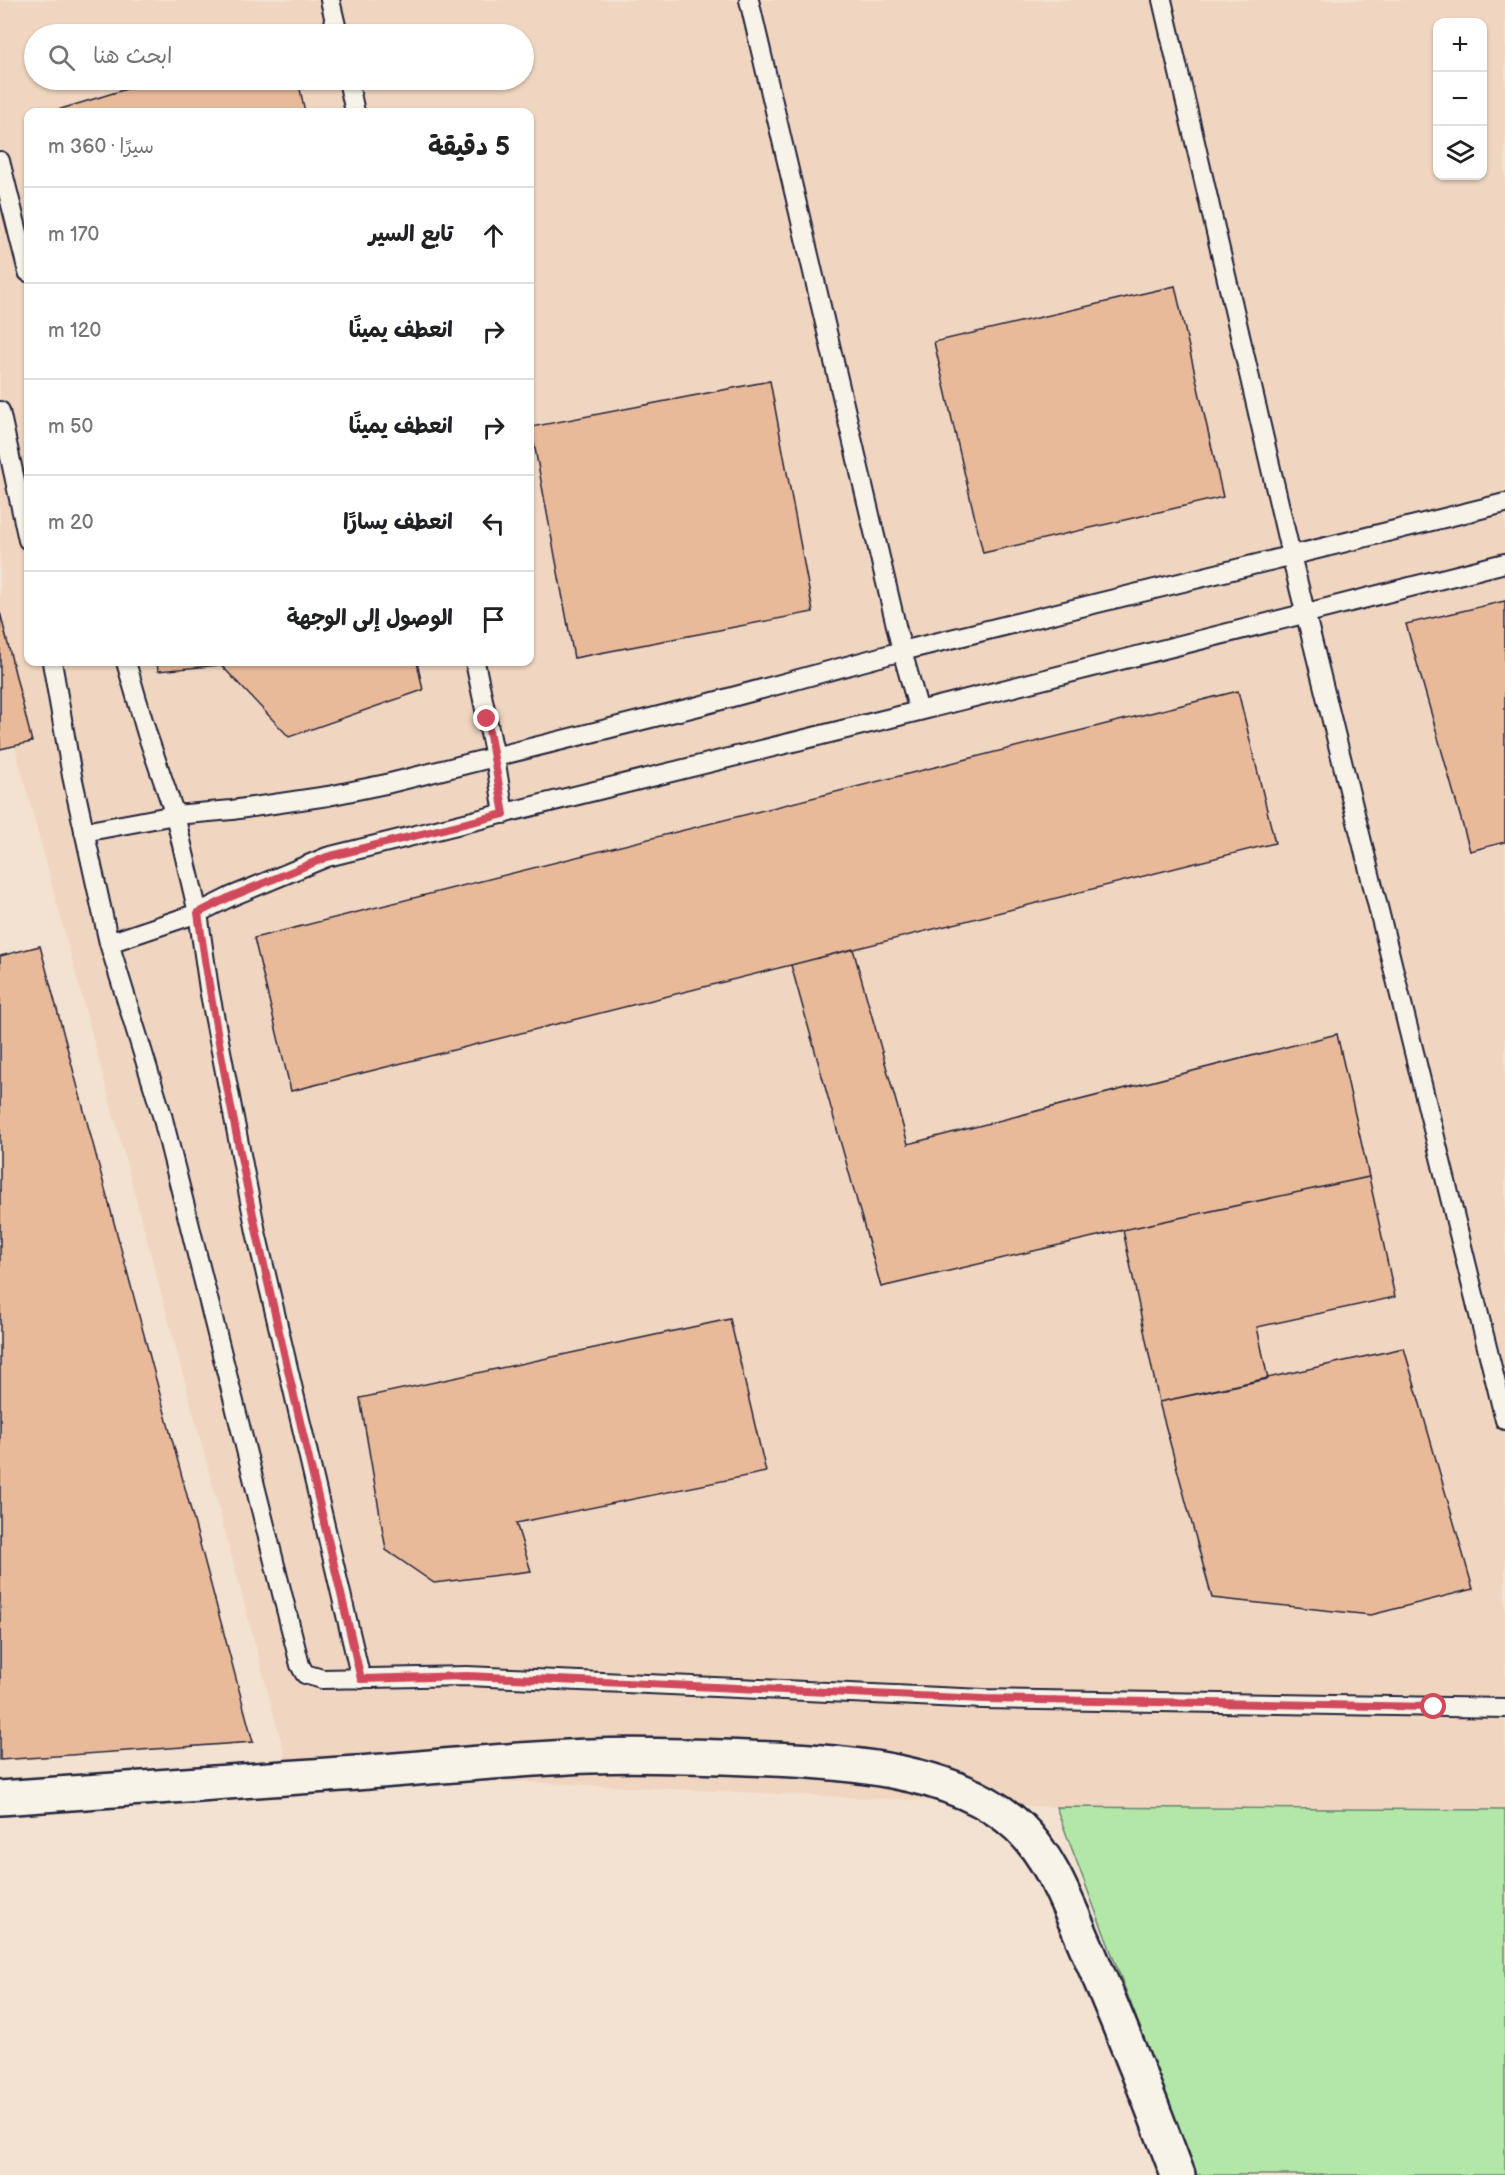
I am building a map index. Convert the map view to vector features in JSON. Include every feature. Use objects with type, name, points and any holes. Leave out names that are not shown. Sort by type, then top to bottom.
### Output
[{"type":"street","points":[[0,1798],[592,1756],[687,1755],[789,1759],[863,1766],[947,1785],[995,1808],[1017,1825],[1036,1845],[1062,1892],[1112,2006],[1178,2175]]},
{"type":"lane","points":[[330,0],[336,24]]},
{"type":"lane","points":[[749,0],[902,651],[919,711]]},
{"type":"lane","points":[[1162,0],[1291,555],[1505,1420]]},
{"type":"lane","points":[[350,90],[354,108]]},
{"type":"lane","points":[[0,161],[24,256]]},
{"type":"lane","points":[[0,411],[24,522]]},
{"type":"lane","points":[[84,832],[175,815],[243,809],[328,796],[495,757],[902,651],[1505,503]]},
{"type":"lane","points":[[109,943],[198,913],[241,892],[327,857],[1505,563]]},
{"type":"lane","points":[[53,666],[84,832],[109,943],[162,1114],[300,1665],[305,1674],[313,1678],[361,1679],[467,1676],[984,1699],[1505,1708]]},
{"type":"lane","points":[[127,666],[147,734],[175,815],[198,913],[209,989],[256,1232],[361,1679]]},
{"type":"lane","points":[[476,666],[495,757],[504,814]]},
{"type":"shaded area","points":[[0,0],[1505,0],[1505,1810],[1056,1807],[289,1771],[0,691]]},
{"type":"green space","points":[[1056,1807],[1505,1810],[1505,2175],[1196,2175]]},
{"type":"building","points":[[123,90],[300,90],[304,108],[64,108]]},
{"type":"building","points":[[1175,286],[1223,497],[983,553],[934,342]]},
{"type":"building","points":[[770,381],[813,612],[574,658],[534,443],[534,426]]},
{"type":"building","points":[[1505,601],[1505,842],[1470,851],[1406,624]]},
{"type":"building","points":[[0,612],[32,742],[0,749]]},
{"type":"building","points":[[157,666],[210,666],[158,671]]},
{"type":"building","points":[[222,666],[418,666],[423,690],[289,737]]},
{"type":"building","points":[[1238,691],[1275,843],[291,1091],[254,938]]},
{"type":"building","points":[[40,946],[253,1742],[0,1760],[0,956]]},
{"type":"building","points":[[853,949],[908,1144],[1337,1034],[1369,1177],[1123,1230],[881,1287],[791,965]]},
{"type":"building","points":[[1369,1177],[1395,1297],[1257,1327],[1268,1379],[1159,1402],[1123,1230]]},
{"type":"building","points":[[730,1319],[766,1472],[516,1523],[531,1571],[434,1583],[386,1550],[360,1398]]},
{"type":"building","points":[[1404,1348],[1473,1589],[1371,1615],[1212,1598],[1159,1402]]},
{"type":"route","points":[[487,719],[504,814],[327,857],[230,897],[198,913],[209,989],[256,1232],[361,1679],[467,1676],[984,1699],[1434,1707]]}]
